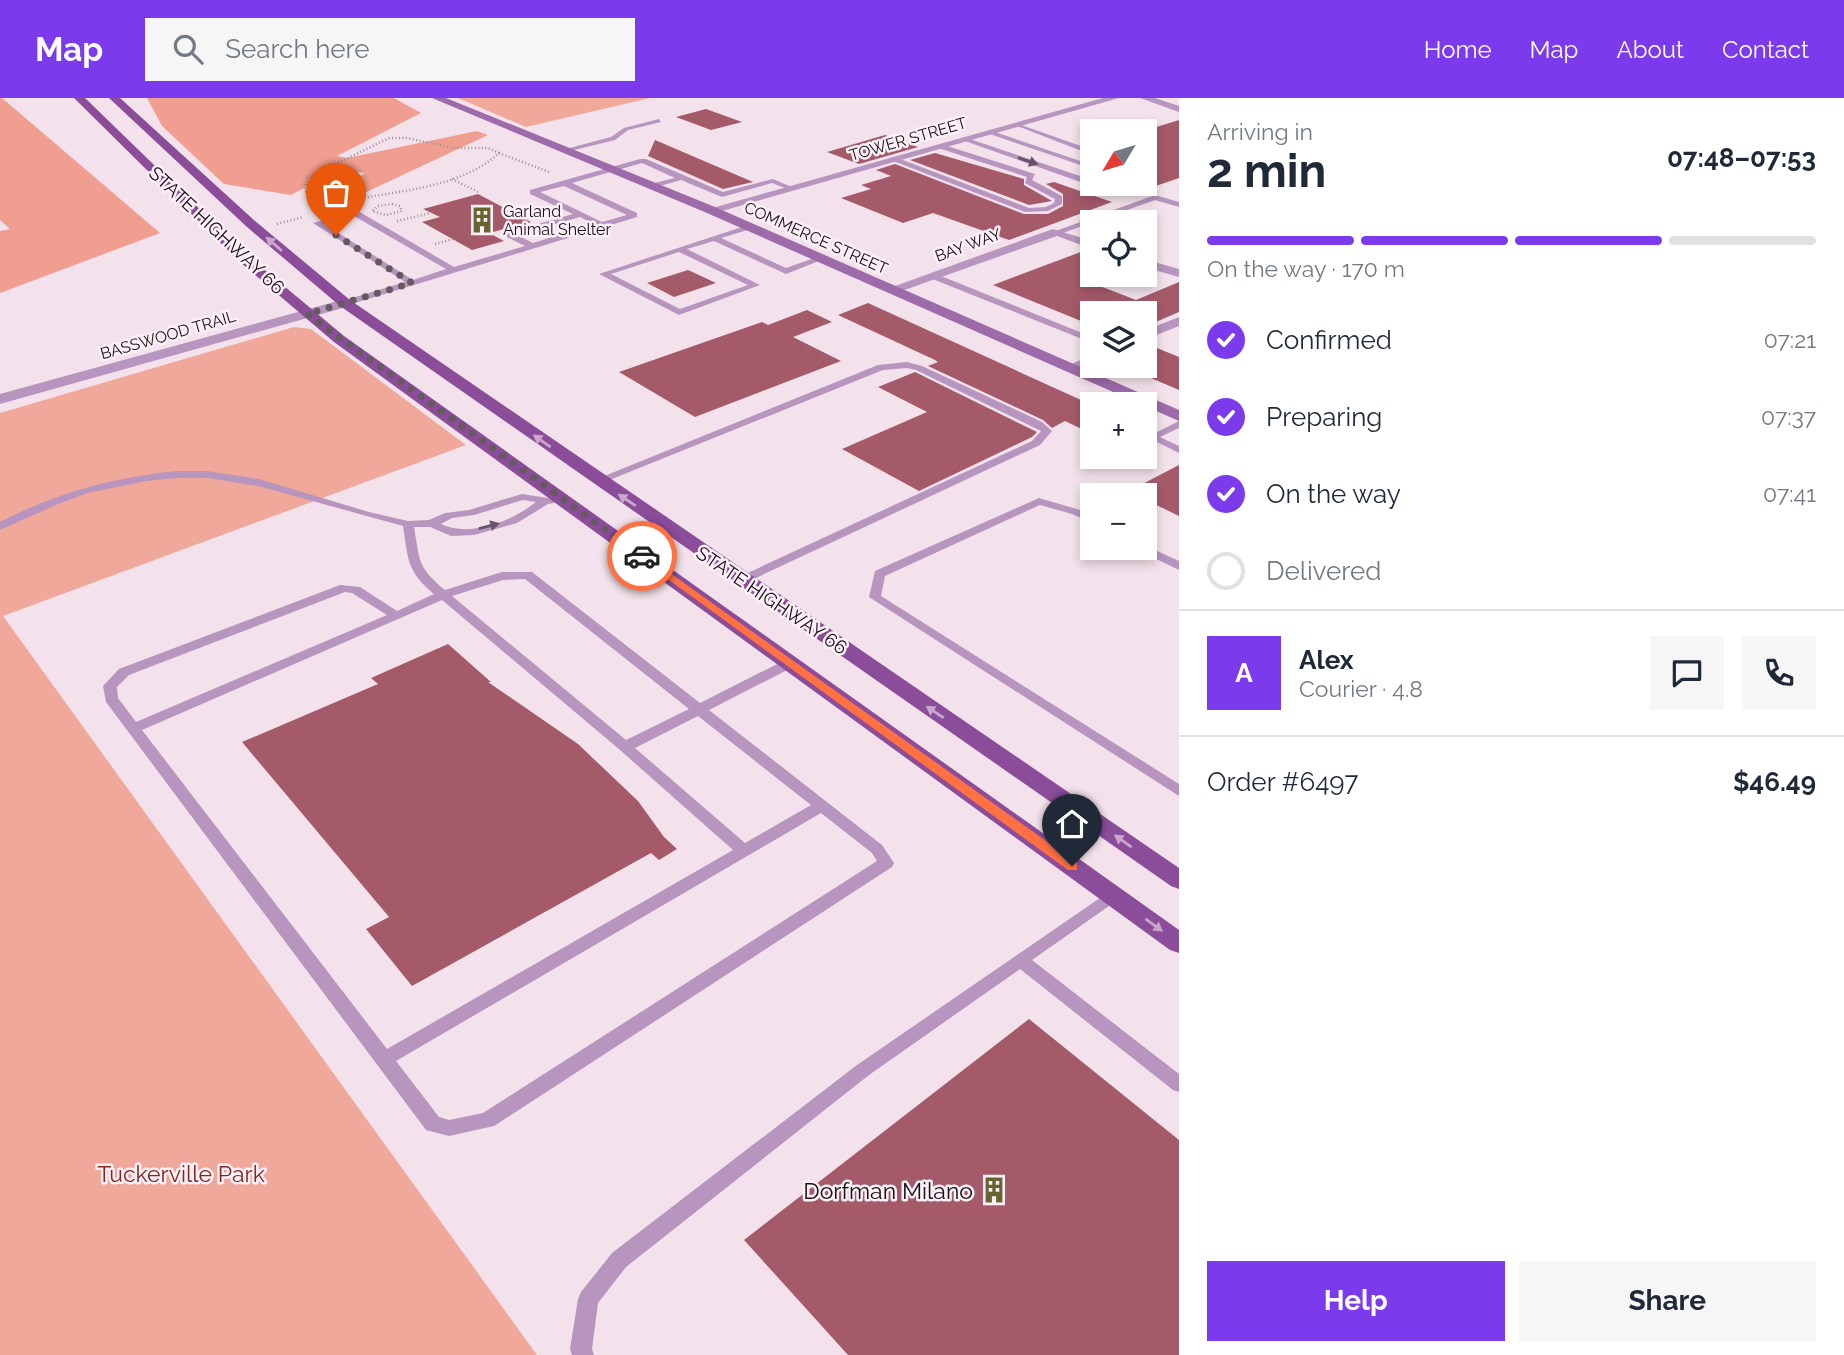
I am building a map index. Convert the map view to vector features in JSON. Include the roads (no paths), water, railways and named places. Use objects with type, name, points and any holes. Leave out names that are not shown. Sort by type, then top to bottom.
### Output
[{"type":"main road","name":"STATE HIGHWAY 66","points":[[79,98],[244,259],[307,314],[573,492],[743,580],[1179,880]]},
{"type":"main road","name":"STATE HIGHWAY 66","points":[[114,98],[251,224],[573,492],[790,663],[1179,943]]},
{"type":"street","name":"COMMERCE STREET","points":[[437,98],[711,210],[1179,416]]},
{"type":"street","name":"TOWER STREET","points":[[711,210],[1114,98]]},
{"type":"street","points":[[1146,98],[1179,109]]},
{"type":"street","points":[[1057,232],[1080,241]]},
{"type":"street","name":"BAY WAY","points":[[891,290],[1057,232]]},
{"type":"street","points":[[1157,267],[1179,273]]},
{"type":"street","name":"BASSWOOD TRAIL","points":[[0,399],[345,303]]},
{"type":"street","points":[[1157,330],[1179,321]]},
{"type":"street","points":[[1069,368],[1080,364]]},
{"type":"lane","points":[[566,150],[613,139],[626,129],[659,121]]},
{"type":"lane","points":[[1017,124],[1080,148]]},
{"type":"lane","points":[[989,132],[1080,163]]},
{"type":"lane","points":[[964,139],[1080,179]]},
{"type":"lane","points":[[892,159],[1028,210],[1048,209],[1058,204],[1059,198],[1028,181],[1032,176],[941,146]]},
{"type":"lane","points":[[602,225],[533,192],[643,161],[722,195],[773,181],[790,188]]},
{"type":"lane","points":[[653,186],[681,178]]},
{"type":"lane","points":[[345,303],[634,215],[565,183]]},
{"type":"lane","points":[[1057,232],[1155,197],[1179,205]]},
{"type":"lane","points":[[412,283],[317,223],[355,213],[453,270]]},
{"type":"lane","points":[[532,246],[510,235],[580,215]]},
{"type":"lane","points":[[680,249],[757,285],[679,312],[603,274],[680,249],[748,227]]},
{"type":"lane","points":[[714,238],[786,271],[820,259]]},
{"type":"lane","points":[[933,276],[1080,335]]},
{"type":"lane","points":[[0,527],[35,507],[82,491],[133,480],[194,475],[236,477],[294,491],[366,516],[408,524],[431,524],[450,532],[470,531],[496,525],[535,510],[573,492],[881,367],[907,365],[919,368],[1038,424],[1046,431],[1036,443],[743,580]]},
{"type":"lane","points":[[1179,424],[1152,438],[1179,450]]},
{"type":"lane","points":[[431,524],[449,515],[470,513],[522,497],[573,492]]},
{"type":"lane","points":[[1080,514],[1039,501],[879,573],[875,597],[1179,791]]},
{"type":"lane","points":[[408,524],[411,562],[422,578],[625,747],[744,851]]},
{"type":"lane","points":[[1157,555],[1179,566]]},
{"type":"lane","points":[[133,728],[443,596],[502,576],[528,575],[877,849],[886,863],[487,1120],[449,1128],[433,1124],[111,699],[110,686],[124,673],[344,588],[356,590],[396,616]]},
{"type":"lane","points":[[625,747],[790,663]]},
{"type":"lane","points":[[383,1060],[822,806]]},
{"type":"lane","points":[[583,1355],[581,1349],[588,1299],[619,1260],[863,1070],[1113,895]]},
{"type":"lane","points":[[1020,960],[1179,1084]]},
{"type":"place","name":"Garland Animal Shelter","points":[[482,220]]},
{"type":"place","name":"Dorfman Milano","points":[[994,1190]]},
{"type":"park label","name":"Tuckerville Park","points":[[181,1173]]}]
